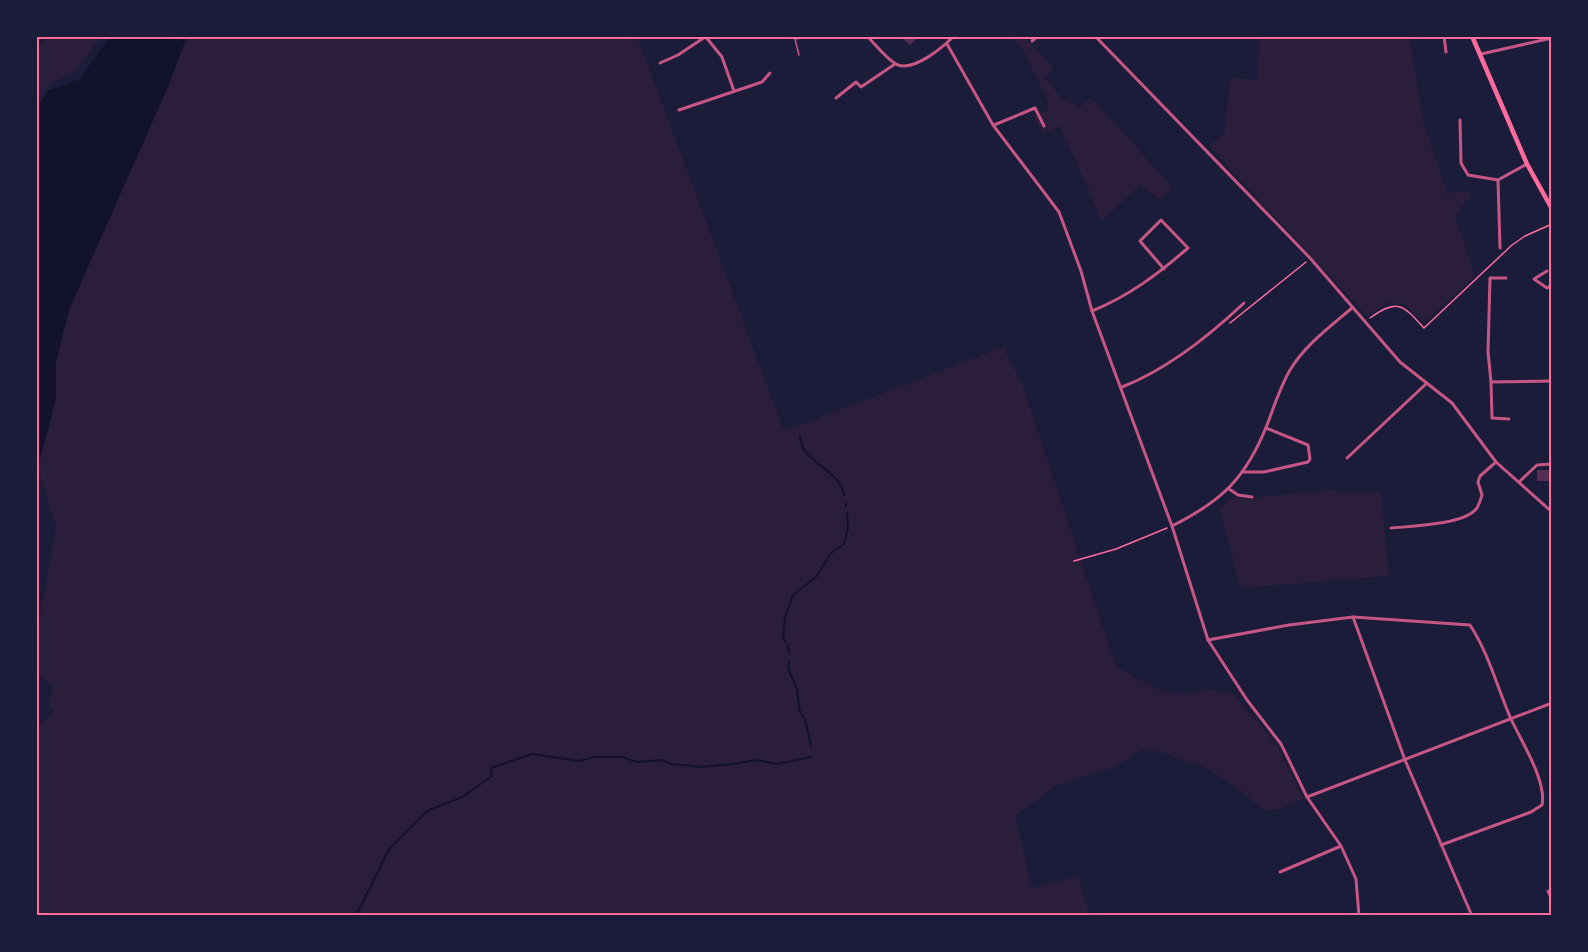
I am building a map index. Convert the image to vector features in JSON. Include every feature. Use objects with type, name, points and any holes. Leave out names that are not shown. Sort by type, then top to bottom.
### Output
[{"type":"main road","points":[[1472,36],[1527,164],[1552,209]]},
{"type":"street","points":[[660,63],[678,55],[706,36],[722,57],[734,91]]},
{"type":"street","points":[[867,36],[895,64],[903,66],[936,52],[954,36]]},
{"type":"street","points":[[1032,41],[1038,36]]},
{"type":"street","points":[[1095,36],[1310,258],[1400,362],[1452,403],[1496,462],[1552,512]]},
{"type":"street","points":[[1444,36],[1446,52]]},
{"type":"street","points":[[1479,54],[1552,38]]},
{"type":"street","points":[[947,44],[993,125],[1059,212],[1081,271],[1092,311],[1172,526],[1208,640],[1247,700],[1281,744],[1307,797],[1341,846],[1356,879],[1359,916]]},
{"type":"street","points":[[836,98],[856,82],[861,87],[895,64]]},
{"type":"street","points":[[679,110],[762,82],[770,73]]},
{"type":"street","points":[[993,125],[1035,108],[1044,126]]},
{"type":"street","points":[[1460,120],[1461,163],[1468,175],[1498,180],[1527,164]]},
{"type":"street","points":[[1498,180],[1500,248]]},
{"type":"street","points":[[1092,311],[1144,284],[1164,269],[1188,248],[1161,220],[1140,241],[1164,269]]},
{"type":"street","points":[[1547,271],[1534,279],[1546,288],[1552,285]]},
{"type":"street","points":[[1506,278],[1490,278],[1488,352],[1492,418],[1509,419]]},
{"type":"street","points":[[1122,387],[1143,379],[1179,356],[1203,339],[1244,303]]},
{"type":"street","points":[[1172,526],[1201,511],[1229,489],[1250,461],[1291,369],[1318,338],[1352,308]]},
{"type":"street","points":[[1491,382],[1552,381]]},
{"type":"street","points":[[1347,458],[1427,383]]},
{"type":"street","points":[[1242,472],[1264,472],[1308,462],[1310,459],[1308,445],[1266,428]]},
{"type":"street","points":[[1391,528],[1433,524],[1463,517],[1476,509],[1482,495],[1478,482],[1480,476],[1496,462]]},
{"type":"street","points":[[1519,482],[1537,465],[1552,464]]},
{"type":"street","points":[[1229,489],[1238,495],[1252,497]]},
{"type":"street","points":[[1208,640],[1288,625],[1353,617],[1470,625],[1483,644],[1511,719],[1531,758],[1544,796],[1542,805],[1531,812],[1442,846]]},
{"type":"street","points":[[1353,617],[1405,760],[1472,916]]},
{"type":"street","points":[[1307,797],[1552,703]]},
{"type":"street","points":[[1280,872],[1341,846]]},
{"type":"street","points":[[1548,891],[1552,900]]},
{"type":"lane","points":[[799,55],[795,39],[815,36]]},
{"type":"path","points":[[1366,321],[1385,308],[1395,305],[1407,309],[1424,328],[1512,245],[1525,236],[1552,224]]},
{"type":"path","points":[[1230,324],[1310,258]]},
{"type":"path","points":[[1074,561],[1116,549],[1172,526]]},
{"type":"shaded area","points":[[49,36],[101,36],[75,71],[49,84],[36,102],[36,52]]},
{"type":"shaded area","points":[[110,36],[187,36],[169,85],[69,310],[56,362],[56,397],[36,471],[36,110],[49,90],[79,80]]},
{"type":"shaded area","points":[[187,36],[637,36],[784,431],[1006,346],[1008,349],[1005,351],[1023,386],[1116,667],[1162,691],[1184,695],[1206,689],[1232,693],[1277,745],[1303,798],[1281,809],[1263,810],[1236,787],[1203,767],[1154,750],[1144,749],[1114,767],[1057,785],[1015,816],[1032,888],[1078,876],[1090,916],[36,916],[36,729],[54,712],[48,704],[53,686],[36,673],[36,639],[56,527],[38,468],[56,397],[56,362],[69,310]]},
{"type":"shaded area","points":[[1017,36],[1022,36],[1054,68],[1045,78],[1063,100],[1080,107],[1091,97],[1172,187],[1160,200],[1140,185],[1102,221],[1060,126],[1043,134],[1034,117],[1047,110],[1048,102],[1023,49],[1013,40]]},
{"type":"shaded area","points":[[1260,36],[1409,36],[1423,120],[1447,193],[1468,192],[1471,195],[1455,215],[1475,276],[1424,323],[1405,304],[1387,303],[1367,316],[1209,146],[1225,132],[1230,78],[1257,80]]},
{"type":"shaded area","points":[[1338,489],[1338,492],[1381,492],[1389,576],[1240,588],[1220,509],[1234,496],[1243,499]]},
{"type":"building","points":[[900,36],[919,36],[910,45]]},
{"type":"building","points":[[1537,470],[1552,470],[1552,481],[1537,481]]},
{"type":"waterway","points":[[800,436],[807,453],[836,478],[844,495]]},
{"type":"waterway","points":[[785,641],[783,637],[785,617],[793,595],[816,577],[831,553],[844,544],[848,528],[847,512]]},
{"type":"waterway","points":[[788,645],[789,653]]},
{"type":"waterway","points":[[789,661],[788,668],[797,689],[800,712],[805,719],[811,746]]},
{"type":"waterway","points":[[356,916],[389,849],[427,811],[462,797],[492,776],[491,768],[532,754],[579,761],[594,757],[622,757],[637,762],[662,760],[672,764],[701,767],[756,760],[777,764],[811,757]]}]
